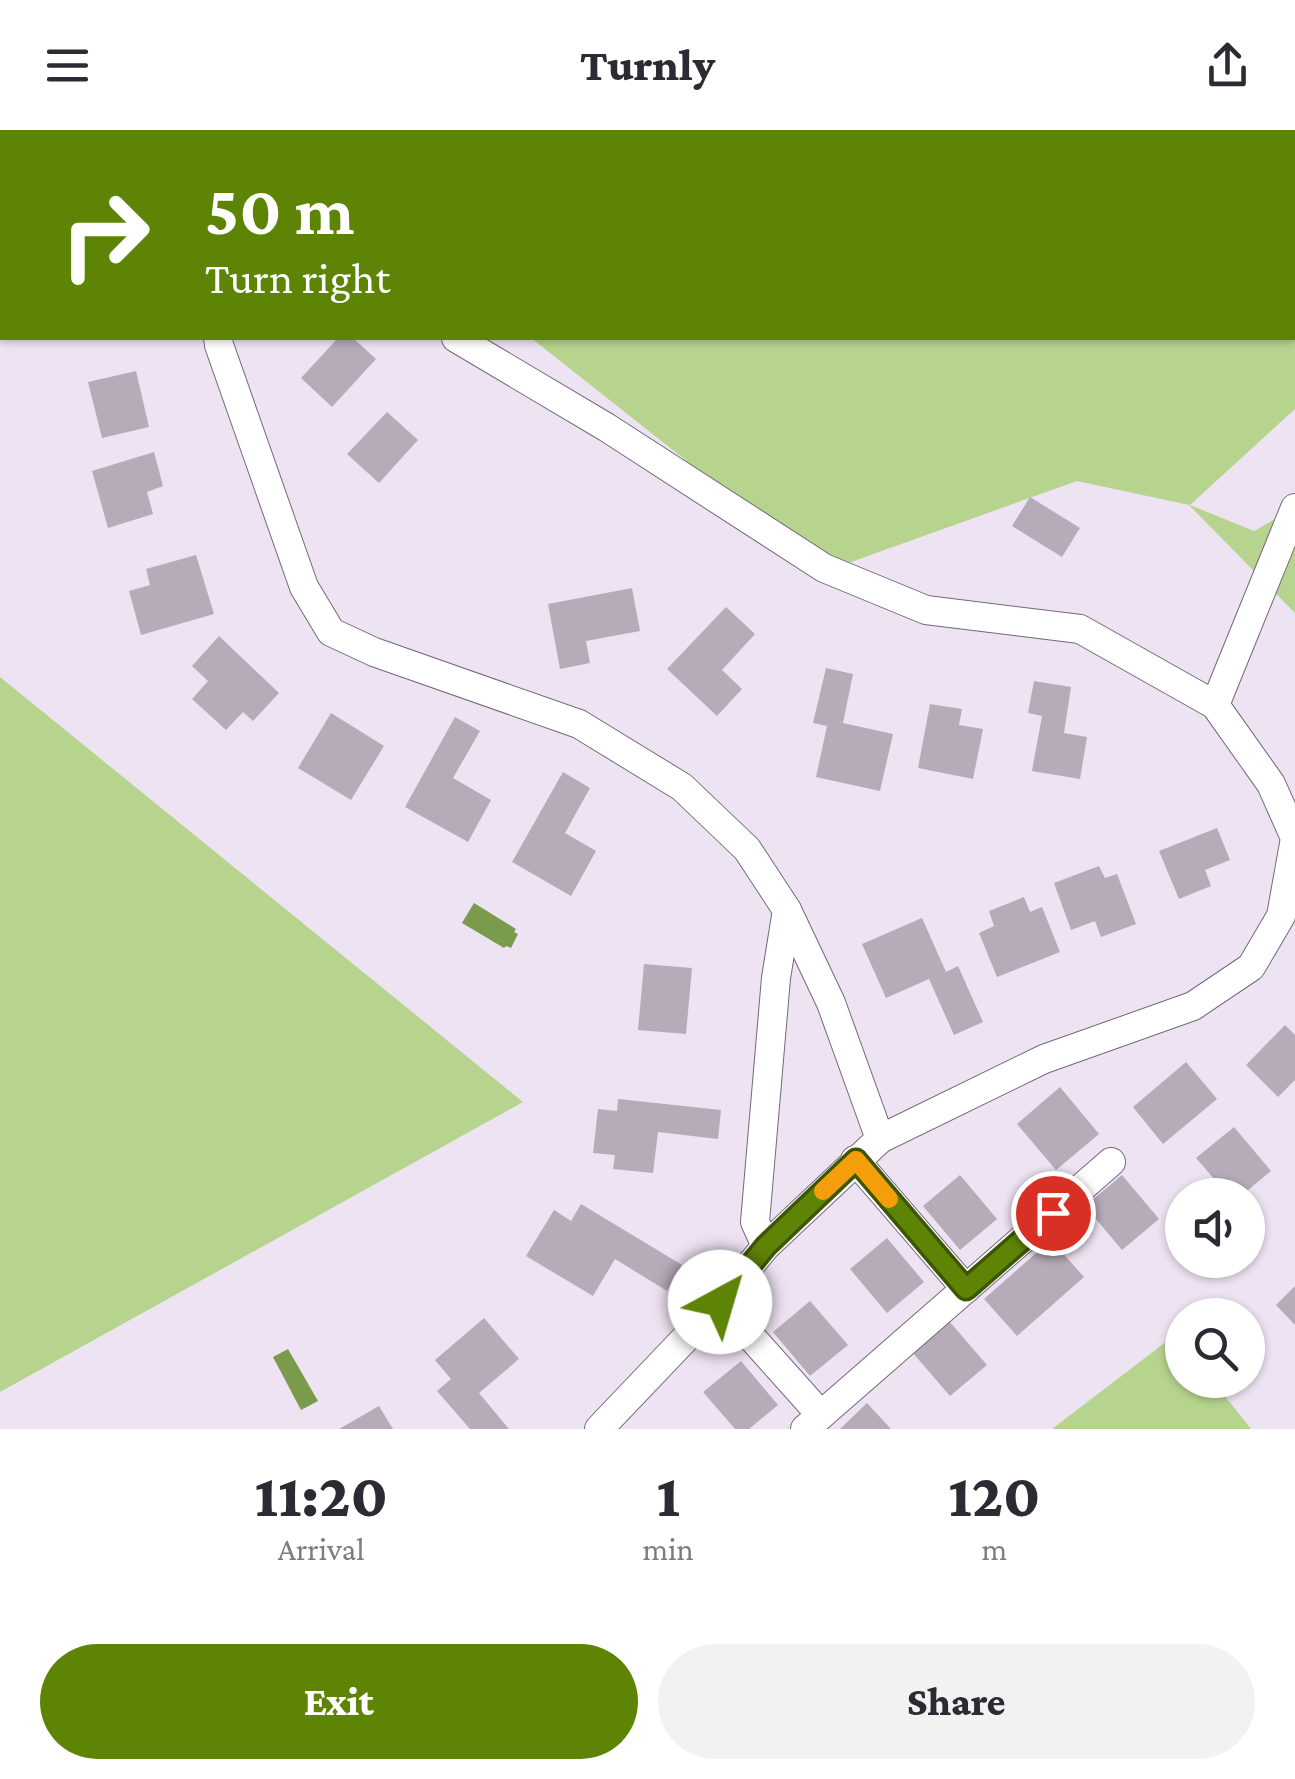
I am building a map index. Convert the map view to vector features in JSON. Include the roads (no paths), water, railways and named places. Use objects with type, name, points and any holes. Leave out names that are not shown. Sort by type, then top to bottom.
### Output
[{"type":"street","points":[[218,340],[304,587],[331,632],[374,652],[579,724],[682,787],[747,849],[787,910],[831,1003],[880,1139]]},
{"type":"street","points":[[459,340],[606,427],[824,568],[926,610],[1080,629],[1215,705],[1271,784],[1294,838],[1288,918],[1251,967],[1193,1006],[1044,1058],[880,1139],[766,1246],[720,1302],[599,1429]]},
{"type":"street","points":[[1215,705],[1295,508]]},
{"type":"street","points":[[766,1246],[755,1222],[776,978],[787,910]]},
{"type":"street","points":[[856,1160],[966,1289]]},
{"type":"street","points":[[720,1302],[813,1422],[1111,1162]]}]
